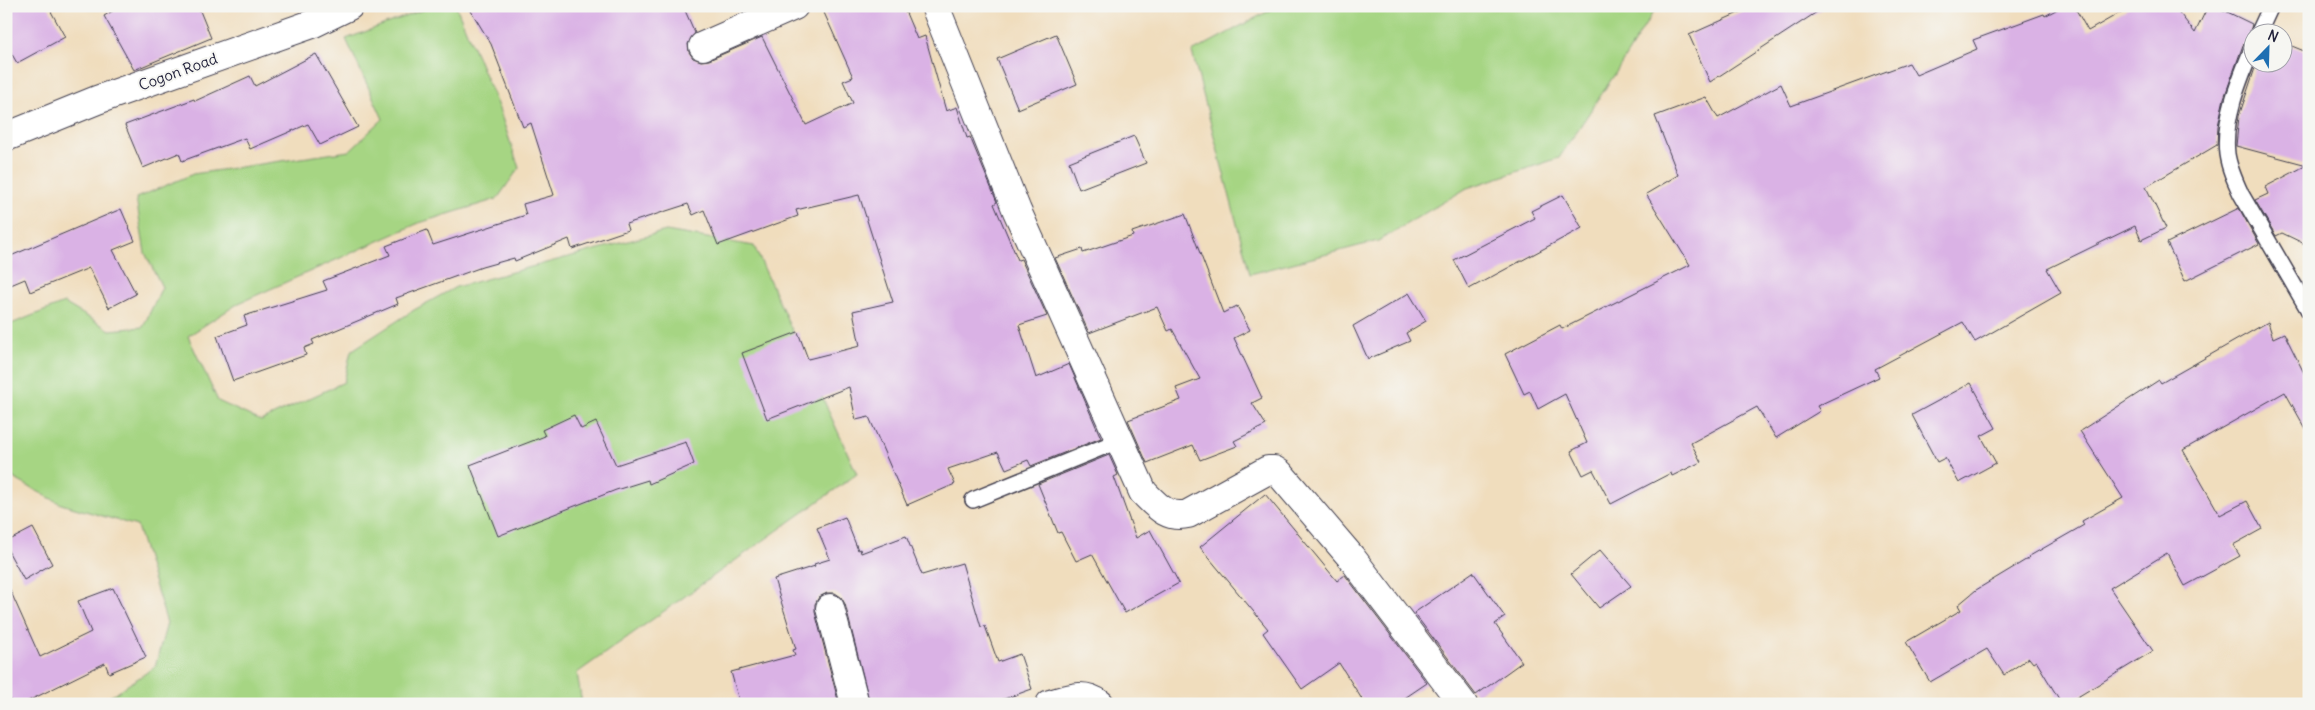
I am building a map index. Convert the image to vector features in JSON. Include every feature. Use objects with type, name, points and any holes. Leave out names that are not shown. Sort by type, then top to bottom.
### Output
[{"type":"street","name":"Cogon Road","points":[[6,137],[97,100],[312,24],[349,6]]},
{"type":"street","points":[[703,46],[794,6]]},
{"type":"street","points":[[935,6],[1017,211],[1118,441],[1143,492],[1166,514],[1179,516],[1188,514],[1268,470],[1274,470],[1280,474],[1351,557],[1462,704]]},
{"type":"street","points":[[830,608],[856,704]]},
{"type":"street","points":[[1050,704],[1079,696],[1092,698],[1100,704]]},
{"type":"lane","points":[[2264,22],[2271,6]]},
{"type":"lane","points":[[2243,72],[2226,139],[2232,174],[2241,194],[2309,311]]},
{"type":"lane","points":[[973,500],[1118,441]]},
{"type":"green space","points":[[433,6],[456,6],[499,109],[519,168],[497,199],[419,223],[239,303],[188,336],[218,401],[261,421],[344,382],[351,351],[414,310],[456,287],[666,231],[754,246],[857,474],[577,673],[582,704],[99,704],[155,667],[167,623],[137,526],[61,504],[13,478],[6,464],[6,326],[64,303],[110,330],[143,327],[162,287],[145,253],[136,198],[193,174],[349,151],[383,119],[346,39]]},
{"type":"green space","points":[[1278,6],[1657,6],[1615,74],[1559,158],[1467,188],[1378,241],[1250,274],[1192,52]]},
{"type":"building","points":[[6,6],[48,6],[65,37],[17,63],[6,44]]},
{"type":"building","points":[[121,6],[198,6],[211,38],[134,70],[104,16]]},
{"type":"building","points":[[468,6],[683,6],[695,33],[688,44],[689,52],[693,58],[701,61],[709,60],[762,37],[806,125],[853,103],[843,81],[853,77],[821,6],[903,6],[917,39],[925,36],[946,111],[957,107],[967,138],[970,137],[997,202],[994,204],[1018,260],[1021,259],[1047,316],[1019,325],[1036,378],[1069,364],[1101,438],[1031,466],[1028,460],[1006,469],[998,452],[948,469],[955,484],[907,505],[869,417],[856,420],[849,387],[767,419],[742,353],[798,332],[808,359],[860,346],[853,311],[893,302],[859,195],[796,210],[798,216],[718,245],[704,210],[693,215],[688,204],[626,224],[628,230],[572,249],[569,239],[515,261],[514,258],[482,267],[396,298],[398,304],[312,340],[314,344],[304,348],[306,355],[233,381],[217,336],[247,325],[244,316],[327,290],[323,281],[390,255],[386,246],[427,230],[433,245],[526,215],[523,204],[554,195],[531,123],[523,127],[491,44]]},
{"type":"building","points":[[1754,6],[1826,6],[1710,82],[1689,35]]},
{"type":"building","points":[[2063,6],[2074,6],[2088,31],[2132,6],[2174,6],[2195,33],[2208,6],[2215,6],[2248,22],[2242,22],[2242,48],[2224,98],[2218,126],[2217,145],[2146,187],[2166,228],[2141,240],[2135,226],[2047,269],[2061,293],[1975,342],[1963,322],[1875,369],[1879,377],[1817,406],[1820,411],[1776,438],[1757,407],[1691,443],[1701,462],[1672,476],[1671,473],[1611,504],[1593,470],[1583,475],[1571,451],[1587,443],[1565,394],[1538,409],[1530,391],[1524,394],[1505,354],[1560,325],[1562,329],[1690,265],[1646,194],[1678,175],[1655,116],[1706,97],[1718,118],[1781,84],[1791,106],[1909,63],[1916,75],[1977,49],[1973,40],[2044,14],[2045,16]]},
{"type":"building","points":[[1056,34],[1077,84],[1018,109],[997,59]]},
{"type":"building","points":[[2292,46],[2309,53],[2309,246],[2282,233],[2276,236],[2255,200],[2268,194],[2265,187],[2307,165],[2236,146],[2239,116],[2254,72],[2292,72]]},
{"type":"building","points":[[316,54],[358,127],[320,145],[308,124],[250,149],[245,138],[182,161],[179,153],[143,168],[125,125],[194,99],[195,101],[250,76],[255,86]]},
{"type":"building","points":[[1134,136],[1146,163],[1079,189],[1069,162]]},
{"type":"building","points":[[1563,195],[1582,228],[1469,289],[1454,260],[1535,218],[1531,211]]},
{"type":"building","points":[[2239,208],[2259,244],[2185,281],[2167,243]]},
{"type":"building","points":[[121,209],[135,241],[113,250],[136,294],[109,308],[89,268],[30,292],[25,279],[6,287],[6,258]]},
{"type":"building","points":[[1185,214],[1223,313],[1237,306],[1250,330],[1234,338],[1262,398],[1252,403],[1266,425],[1234,441],[1237,446],[1200,460],[1193,445],[1147,463],[1128,420],[1181,400],[1176,388],[1200,379],[1172,329],[1168,331],[1157,307],[1089,333],[1055,258],[1082,249],[1083,253],[1133,236],[1132,232]]},
{"type":"building","points":[[1409,293],[1426,321],[1406,333],[1410,341],[1368,359],[1353,326]]},
{"type":"building","points":[[2268,322],[2273,338],[2284,333],[2309,383],[2309,435],[2285,392],[2183,450],[2220,515],[2247,501],[2262,529],[2233,545],[2240,556],[2185,586],[2167,553],[2110,588],[2153,651],[2066,704],[2062,704],[2036,661],[2033,663],[2029,658],[2004,675],[1987,649],[1930,682],[1906,642],[1961,610],[1958,605],[1976,590],[2084,525],[2082,521],[2123,498],[2080,431],[2159,380],[2161,383]]},
{"type":"building","points":[[1971,383],[1996,428],[1981,436],[1996,463],[1959,483],[1945,458],[1937,462],[1912,415]]},
{"type":"building","points":[[574,415],[581,429],[596,422],[616,465],[686,442],[694,464],[649,484],[648,480],[616,490],[498,536],[470,465],[545,436],[542,430]]},
{"type":"building","points":[[1109,455],[1118,475],[1114,477],[1136,538],[1150,530],[1179,583],[1125,613],[1092,554],[1076,561],[1061,532],[1058,533],[1038,484]]},
{"type":"building","points":[[1265,494],[1337,581],[1345,575],[1427,683],[1396,704],[1365,704],[1339,663],[1302,689],[1263,633],[1268,629],[1200,547]]},
{"type":"building","points":[[845,517],[858,550],[860,549],[861,553],[906,536],[922,575],[962,563],[981,627],[985,626],[998,662],[1020,654],[1032,689],[990,704],[870,704],[845,604],[841,597],[835,593],[827,593],[819,597],[815,604],[815,612],[839,704],[740,704],[731,672],[795,655],[793,650],[796,649],[774,579],[815,566],[814,564],[830,559],[817,528]]},
{"type":"building","points":[[33,528],[52,564],[24,580],[6,547],[6,542]]},
{"type":"building","points":[[1600,550],[1631,586],[1599,608],[1571,574]]},
{"type":"building","points":[[1473,572],[1505,617],[1495,624],[1522,662],[1476,695],[1414,613]]},
{"type":"building","points":[[6,581],[40,657],[91,632],[78,601],[113,588],[146,657],[109,673],[105,663],[22,704],[12,704],[6,692]]}]
